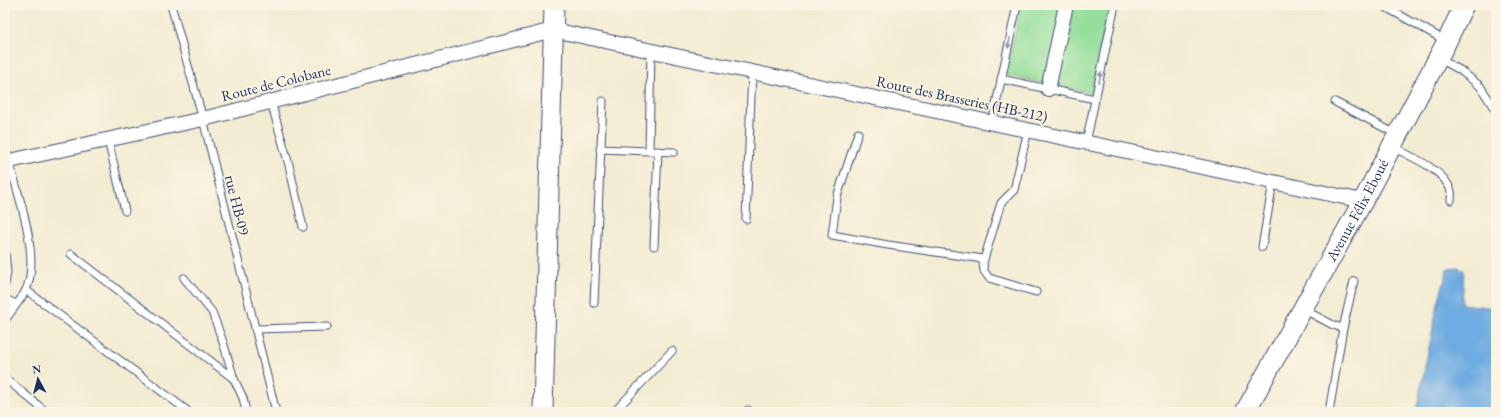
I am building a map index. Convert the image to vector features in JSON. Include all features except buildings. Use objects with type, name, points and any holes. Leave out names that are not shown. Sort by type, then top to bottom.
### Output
[{"type":"street","points":[[543,412],[554,5]]},
{"type":"street","points":[[1048,89],[1066,5]]},
{"type":"street","name":"Avenue Félix Eboué","points":[[1245,412],[1363,202],[1447,41],[1462,6]]},
{"type":"street","name":"Route de Colobane","points":[[7,162],[202,119],[553,30]]},
{"type":"street","name":"Route des Brasseries (HB-212)","points":[[553,30],[1363,202]]},
{"type":"lane","name":"rue HB-09","points":[[171,5],[202,119],[276,412]]},
{"type":"lane","points":[[992,123],[1017,5]]},
{"type":"lane","points":[[1086,143],[1115,5]]},
{"type":"lane","points":[[1382,5],[1447,41]]},
{"type":"lane","points":[[649,151],[651,50]]},
{"type":"lane","points":[[1438,58],[1460,70],[1480,86],[1496,110]]},
{"type":"lane","points":[[746,219],[752,72]]},
{"type":"lane","points":[[1001,79],[1095,99]]},
{"type":"lane","points":[[594,303],[603,100]]},
{"type":"lane","points":[[271,102],[289,165],[303,227]]},
{"type":"lane","points":[[1335,102],[1395,141],[1444,178],[1452,192],[1451,200]]},
{"type":"lane","points":[[1028,130],[1014,190],[1001,203],[983,259],[984,271],[989,278],[1036,292]]},
{"type":"lane","points":[[858,133],[837,197],[832,235],[983,259]]},
{"type":"lane","points":[[108,140],[125,211]]},
{"type":"lane","points":[[600,149],[674,152]]},
{"type":"lane","points":[[654,246],[658,151]]},
{"type":"lane","points":[[5,320],[26,290],[30,277],[31,260],[28,234],[7,162]]},
{"type":"lane","points":[[1262,247],[1273,182]]},
{"type":"lane","points":[[5,254],[7,278],[5,284]]},
{"type":"lane","points":[[71,254],[234,379]]},
{"type":"lane","points":[[184,278],[212,312],[234,379],[243,398],[246,412]]},
{"type":"lane","points":[[1329,412],[1343,328],[1354,282]]},
{"type":"lane","points":[[26,290],[189,412]]},
{"type":"lane","points":[[5,299],[16,304]]},
{"type":"lane","points":[[1303,309],[1333,325],[1343,328]]},
{"type":"lane","points":[[255,329],[326,327]]},
{"type":"lane","points":[[614,412],[672,351]]},
{"type":"lane","points":[[5,378],[46,412]]},
{"type":"green space","points":[[1021,5],[1109,5],[1091,93],[1006,75]]},
{"type":"water","points":[[1458,267],[1464,270],[1462,304],[1496,308],[1496,412],[1416,412],[1438,303],[1448,268]]}]
